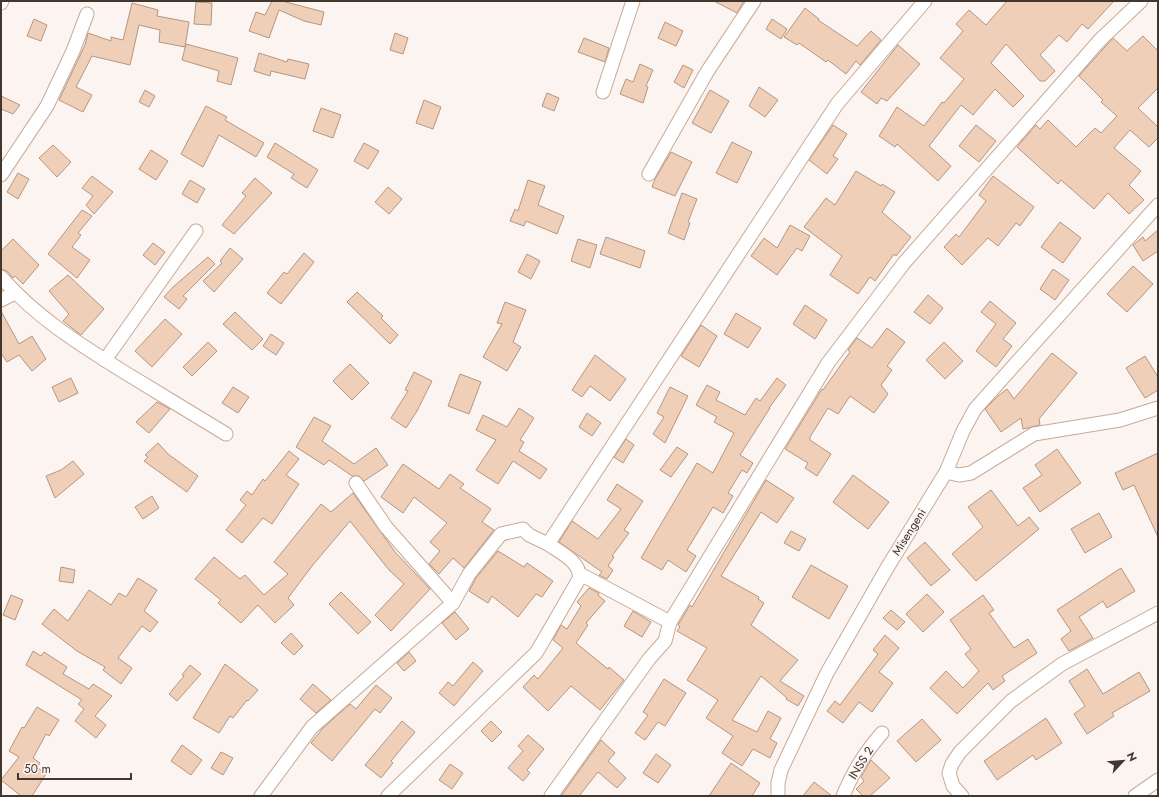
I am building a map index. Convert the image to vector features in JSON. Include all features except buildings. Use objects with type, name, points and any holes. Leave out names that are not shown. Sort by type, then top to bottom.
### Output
[{"type":"street","points":[[603,92],[633,1]]},
{"type":"street","points":[[649,174],[707,72],[754,1]]},
{"type":"street","points":[[548,544],[837,104],[924,1]]},
{"type":"street","points":[[551,796],[649,659],[665,641],[670,622],[828,363],[904,263],[1100,40],[1141,1]]},
{"type":"street","points":[[1,175],[47,106],[73,50],[87,14]]},
{"type":"street","name":"Misengeni","points":[[778,796],[778,783],[781,770],[827,673],[887,568],[946,472],[963,431],[975,409],[1158,205]]},
{"type":"street","points":[[105,360],[196,231]]},
{"type":"street","points":[[1,277],[15,293],[46,320],[105,360],[226,434]]},
{"type":"street","points":[[1,300],[15,293]]},
{"type":"street","points":[[946,472],[959,475],[971,472],[1034,434],[1120,420],[1158,408]]},
{"type":"street","points":[[356,483],[386,527],[453,603]]},
{"type":"street","points":[[261,796],[312,727],[453,603],[469,574],[501,534],[522,529],[529,535],[548,544],[576,565],[580,574],[670,622]]},
{"type":"street","points":[[388,796],[536,653],[580,574]]},
{"type":"street","points":[[962,796],[953,786],[949,773],[952,764],[960,752],[1011,701],[1062,664],[1158,613]]},
{"type":"street","name":"INSS 2","points":[[843,796],[854,770],[863,755],[882,733]]},
{"type":"street","points":[[1135,796],[1158,780]]}]
